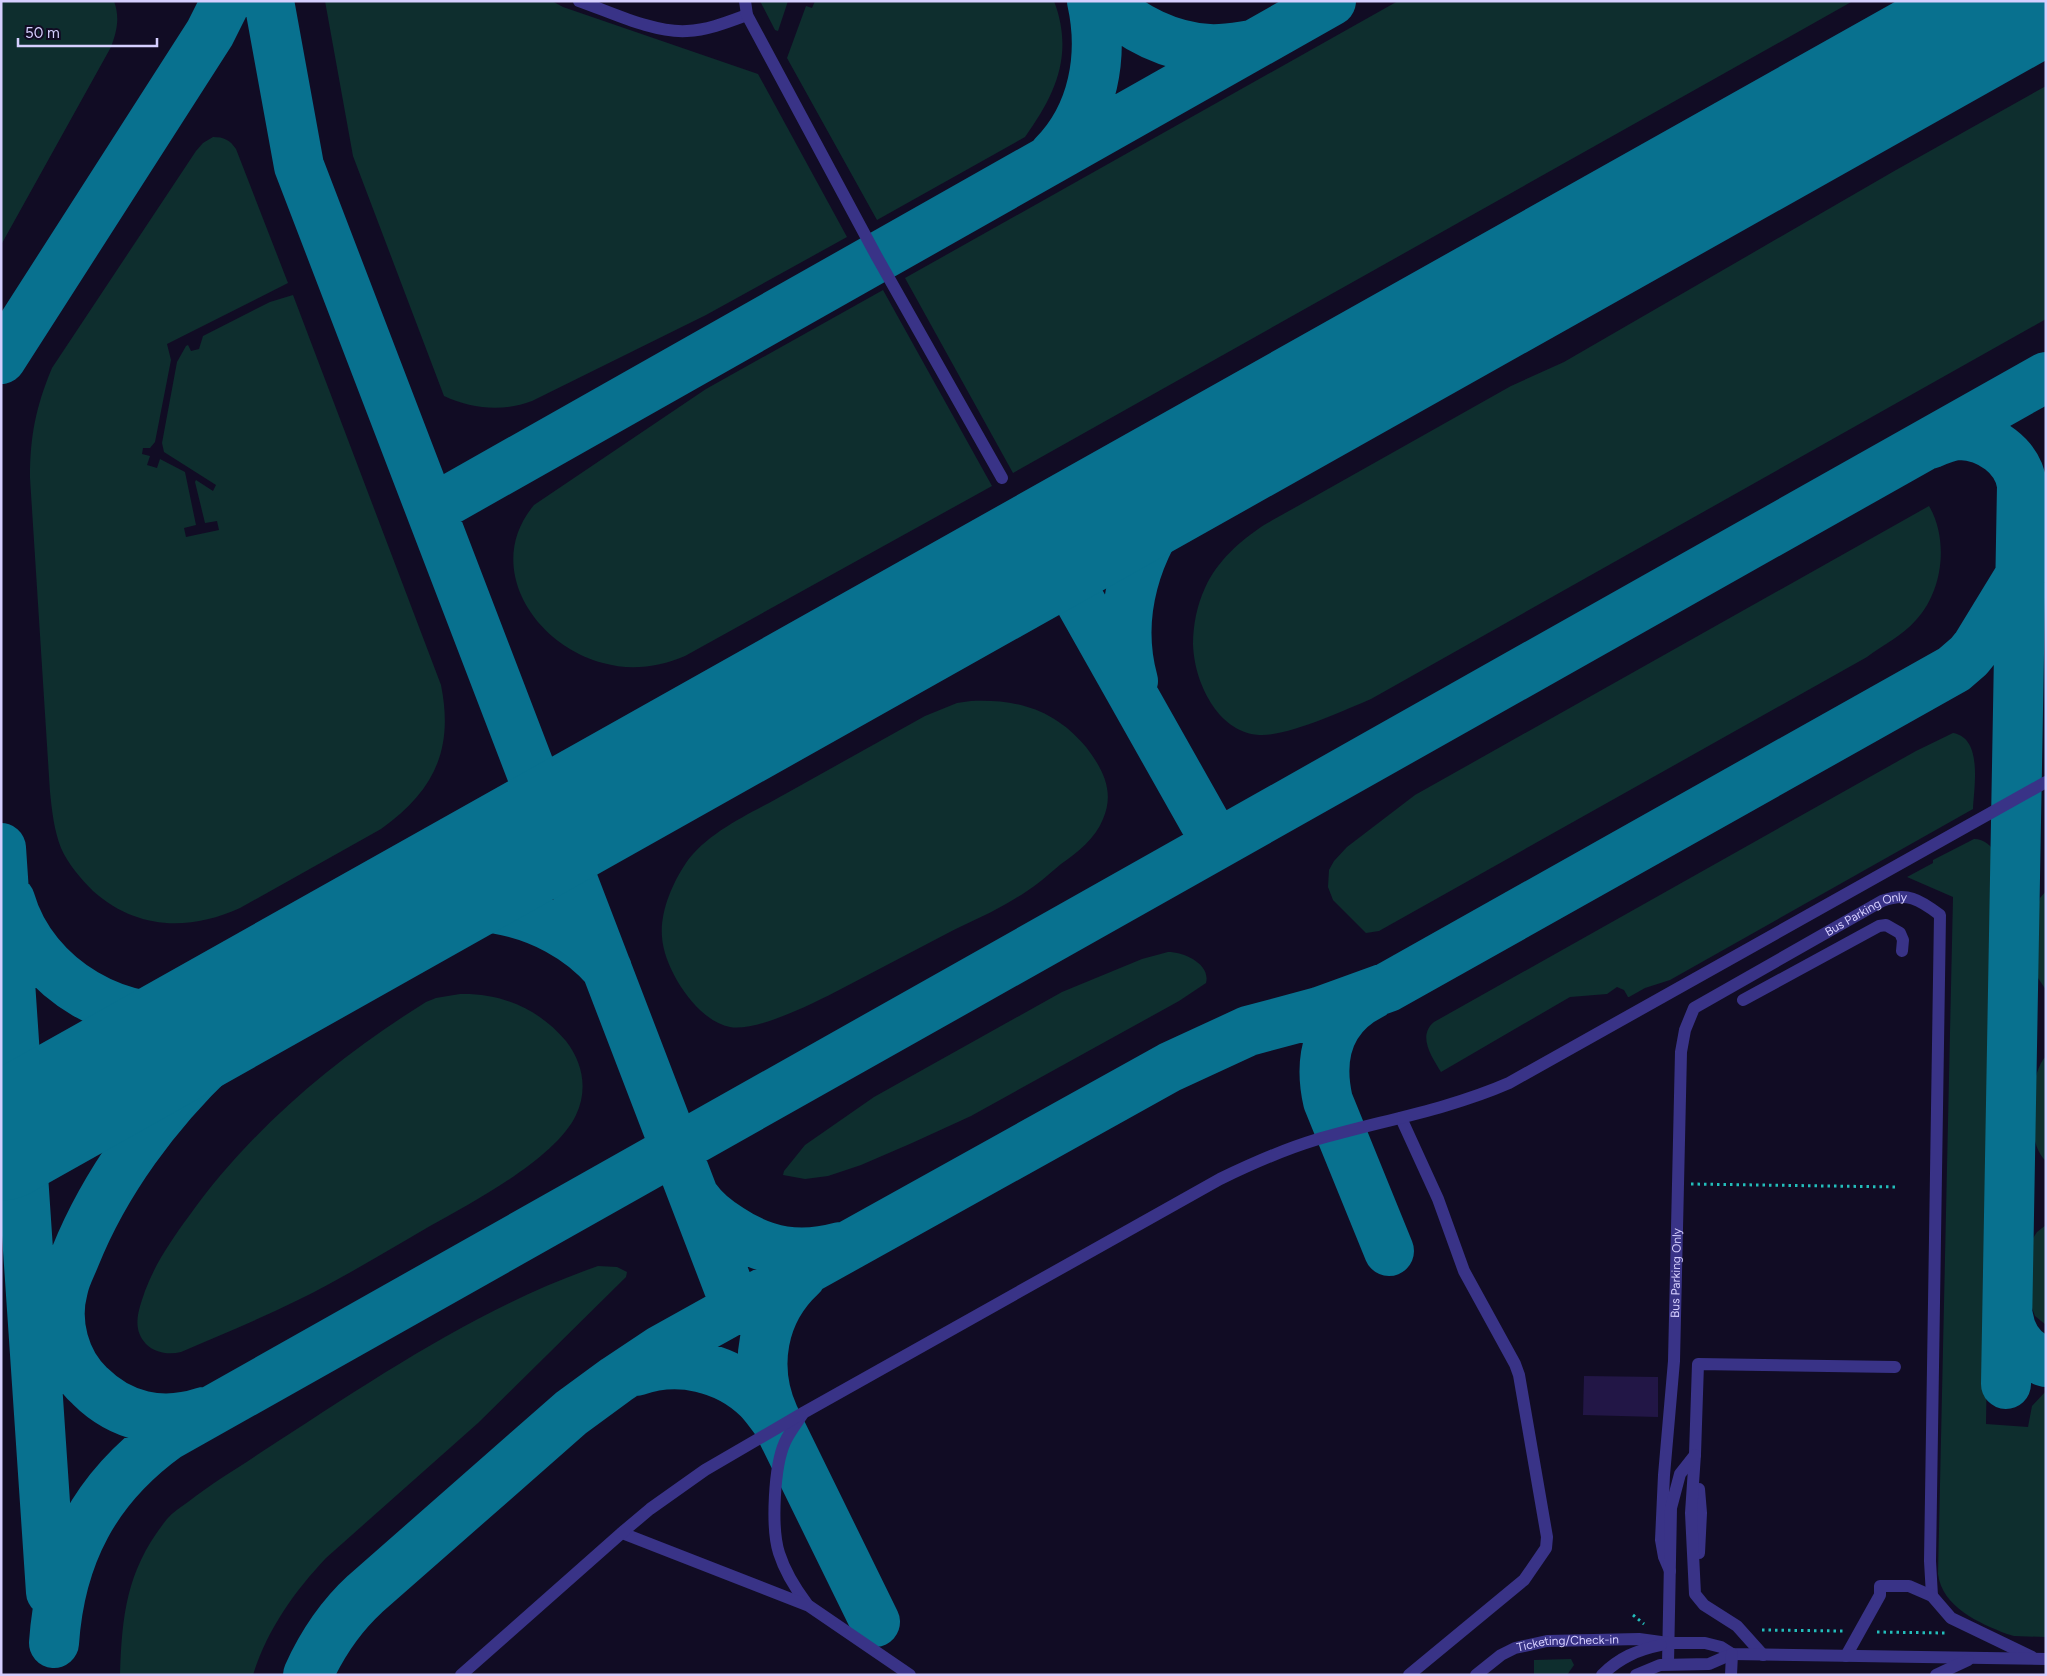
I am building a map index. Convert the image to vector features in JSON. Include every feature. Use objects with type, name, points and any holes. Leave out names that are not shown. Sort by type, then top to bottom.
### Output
[{"type":"street","points":[[578,1],[659,29],[687,31],[723,24],[747,15]]},
{"type":"street","points":[[744,1],[747,15],[877,257],[1002,478]]},
{"type":"street","points":[[461,1675],[650,1509],[705,1470],[803,1413],[1220,1179],[1286,1150],[1490,1092],[1509,1083],[2046,782]]},
{"type":"street","name":"Bus Parking Only","points":[[1670,1572],[1664,1557],[1661,1540],[1664,1475],[1674,1361],[1681,1052],[1685,1030],[1694,1008],[1882,901],[1894,896],[1909,896],[1928,905],[1940,915],[1930,1561],[1932,1596]]},
{"type":"street","points":[[1743,1000],[1879,926],[1886,925],[1900,933],[1902,951]]},
{"type":"street","points":[[1401,1118],[1438,1199],[1464,1271],[1515,1364],[1519,1375],[1547,1537],[1546,1548],[1524,1580],[1409,1675]]},
{"type":"street","points":[[1763,1655],[1740,1630],[1699,1600],[1695,1594],[1691,1513],[1698,1364],[1895,1367]]},
{"type":"street","points":[[803,1413],[785,1442],[778,1465],[776,1532],[779,1552],[787,1574],[809,1606]]},
{"type":"street","points":[[1668,1664],[1672,1508],[1680,1474],[1695,1454]]},
{"type":"street","points":[[622,1533],[809,1606],[910,1675]]},
{"type":"street","points":[[1846,1656],[1880,1595],[1880,1586],[1909,1586],[1932,1596],[1951,1618],[2041,1659]]},
{"type":"street","name":"Ticketing/Check-in","points":[[1476,1675],[1500,1654],[1530,1644],[1639,1639],[1668,1643]]},
{"type":"street","points":[[1602,1675],[1629,1654],[1668,1643],[1705,1643],[1721,1647],[1732,1654]]},
{"type":"street","points":[[1636,1675],[1646,1669],[1668,1664],[1709,1664],[1732,1654],[2041,1659]]},
{"type":"street","points":[[1731,1675],[1732,1654]]},
{"type":"street","points":[[1936,1675],[1973,1658]]},
{"type":"path","points":[[1679,1184],[1898,1187]]},
{"type":"path","points":[[1633,1615],[1648,1628],[1669,1628]]},
{"type":"path","points":[[1740,1630],[1946,1633]]},
{"type":"green space","points":[[1,1],[114,1],[117,19],[111,47],[1,245]]},
{"type":"green space","points":[[325,1],[552,1],[563,7],[758,74],[847,237],[706,315],[532,401],[510,407],[488,408],[465,404],[444,396],[353,156]]},
{"type":"green space","points":[[760,1],[788,1],[778,31],[775,30]]},
{"type":"green space","points":[[815,1],[1054,1],[1060,20],[1062,39],[1059,73],[1045,105],[1025,137],[877,220],[787,58],[806,6],[812,8]]},
{"type":"green space","points":[[1398,1],[1853,1],[1013,473],[905,278]]},
{"type":"green space","points":[[2046,86],[2046,319],[1371,699],[1331,716],[1284,732],[1270,734],[1259,735],[1244,732],[1231,725],[1220,715],[1203,688],[1198,673],[1193,644],[1195,622],[1202,595],[1210,578],[1230,552],[1255,531],[1511,386],[1564,362],[1896,170]]},
{"type":"green space","points":[[213,137],[226,140],[236,149],[288,283],[167,344],[171,360],[155,442],[150,448],[143,448],[142,454],[150,456],[147,465],[157,468],[160,459],[185,472],[196,525],[184,528],[186,537],[219,530],[217,521],[205,523],[195,482],[196,480],[213,491],[216,485],[164,452],[162,443],[177,362],[186,346],[188,345],[191,351],[199,349],[203,336],[270,302],[293,295],[441,685],[445,730],[442,749],[436,767],[427,784],[415,800],[381,829],[240,908],[202,921],[164,923],[145,920],[110,904],[93,891],[79,876],[61,848],[50,792],[30,463],[38,408],[52,368],[196,151],[203,143]]},
{"type":"green space","points":[[883,290],[992,486],[685,656],[665,663],[645,667],[624,667],[603,663],[578,654],[556,639],[537,621],[524,600],[515,577],[514,553],[519,529],[534,505],[706,389]]},
{"type":"green space","points":[[1929,506],[1935,519],[1941,549],[1940,565],[1932,595],[1925,608],[1911,625],[1867,657],[1379,931],[1366,933],[1333,900],[1328,887],[1329,870],[1334,861],[1347,847],[1415,795]]},
{"type":"green space","points":[[971,701],[1005,702],[1035,709],[1062,724],[1086,747],[1102,772],[1108,799],[1103,819],[1091,839],[1028,891],[1008,903],[802,1008],[770,1021],[741,1027],[730,1027],[718,1023],[706,1015],[684,992],[676,978],[664,950],[662,937],[663,918],[668,898],[681,871],[695,852],[706,841],[732,823],[925,716],[957,703]]},
{"type":"green space","points":[[1953,733],[1963,737],[1973,753],[1975,776],[1973,809],[1670,980],[1645,988],[1629,997],[1624,990],[1617,987],[1607,994],[1570,997],[1441,1072],[1430,1053],[1426,1040],[1429,1028],[1434,1022],[1916,751]]},
{"type":"green space","points":[[1974,839],[1988,844],[1995,855],[1986,1424],[2028,1427],[2032,1406],[2046,1391],[2046,1637],[2014,1636],[1996,1630],[1974,1619],[1954,1605],[1941,1586],[1938,1574],[1953,897],[1907,877],[1933,863],[1933,860]]},
{"type":"green space","points":[[2046,891],[2046,990],[2038,978],[2036,968],[2035,916],[2040,898]]},
{"type":"green space","points":[[1168,952],[1181,954],[1195,960],[1204,970],[1206,983],[1179,1001],[971,1116],[912,1143],[861,1165],[828,1176],[805,1179],[783,1175],[784,1171],[805,1145],[874,1097],[1062,992],[1142,959]]},
{"type":"green space","points":[[460,994],[490,996],[519,1005],[544,1020],[566,1041],[580,1067],[583,1086],[580,1106],[566,1131],[551,1147],[511,1178],[315,1292],[181,1352],[162,1353],[146,1344],[141,1338],[138,1325],[145,1291],[170,1243],[213,1184],[268,1125],[328,1071],[426,1002],[436,998]]},
{"type":"green space","points":[[2046,1056],[2046,1161],[2039,1152],[2035,1140],[2031,1109],[2035,1078]]},
{"type":"green space","points":[[2046,1225],[2046,1325],[2035,1316],[2029,1300],[2030,1243],[2037,1232]]},
{"type":"green space","points":[[598,1266],[617,1267],[627,1272],[626,1277],[478,1423],[326,1558],[303,1584],[283,1612],[266,1643],[253,1675],[120,1675],[125,1612],[135,1574],[154,1538],[172,1514],[225,1476],[425,1348],[510,1303],[553,1283]]},
{"type":"green space","points":[[1571,1659],[1574,1665],[1567,1675],[1534,1675],[1534,1660]]},
{"type":"building","points":[[1584,1376],[1658,1377],[1658,1417],[1583,1415]]},
{"type":"taxiway","points":[[1,359],[210,33],[226,1]]},
{"type":"taxiway","points":[[269,1],[299,166],[737,1309]]},
{"type":"taxiway","points":[[1053,156],[1067,140],[1087,103],[1096,63],[1097,42],[1092,1]]},
{"type":"taxiway","points":[[1105,1],[1115,11],[1139,28],[1166,40],[1195,47],[1214,49],[1252,45]]},
{"type":"taxiway","points":[[431,510],[1331,1]]},
{"type":"taxiway","points":[[1872,87],[1893,79],[2032,1]]},
{"type":"taxiway","points":[[54,1643],[64,1581],[73,1553],[86,1526],[101,1501],[120,1478],[142,1456],[167,1436],[2046,377]]},
{"type":"taxiway","points":[[1930,444],[1956,435],[1981,439],[2008,457],[2015,465],[2022,485],[2006,1384]]},
{"type":"taxiway","points":[[1133,681],[1128,656],[1128,607],[1141,559],[1164,515],[1179,495],[1219,454]]},
{"type":"taxiway","points":[[308,1675],[319,1652],[332,1632],[365,1594],[571,1413],[661,1350],[1170,1067],[1248,1031],[1319,1012],[1388,987],[1954,669],[1977,646],[2046,533]]},
{"type":"taxiway","points":[[1050,548],[1217,844]]},
{"type":"taxiway","points":[[1,848],[51,1592]]},
{"type":"taxiway","points":[[10,900],[22,929],[39,954],[60,976],[85,994],[113,1007],[143,1015],[173,1018],[204,1015],[230,1006],[272,983]]},
{"type":"taxiway","points":[[204,1412],[173,1418],[158,1418],[129,1412],[115,1405],[102,1397],[81,1376],[68,1353],[63,1341],[61,1328],[60,1315],[64,1285],[87,1229],[117,1175],[134,1150],[173,1101],[215,1057],[254,1023],[374,929],[403,916],[433,908],[465,906],[497,909],[528,917],[558,930],[584,947],[607,969]]},
{"type":"taxiway","points":[[1371,995],[1345,1014],[1336,1026],[1326,1054],[1325,1085],[1328,1101],[1389,1251]]},
{"type":"taxiway","points":[[696,1199],[707,1212],[725,1226],[743,1237],[770,1248],[784,1251],[811,1252],[841,1247]]},
{"type":"taxiway","points":[[801,1276],[777,1306],[770,1323],[765,1341],[763,1379],[774,1416],[875,1622]]},
{"type":"taxiway","points":[[2008,1316],[2012,1331],[2020,1344],[2031,1355],[2046,1362]]},
{"type":"taxiway","points":[[636,1371],[668,1365],[685,1365],[701,1367],[716,1372],[745,1387],[761,1401],[777,1422]]},
{"type":"runway","points":[[1,1138],[2024,1]]}]
